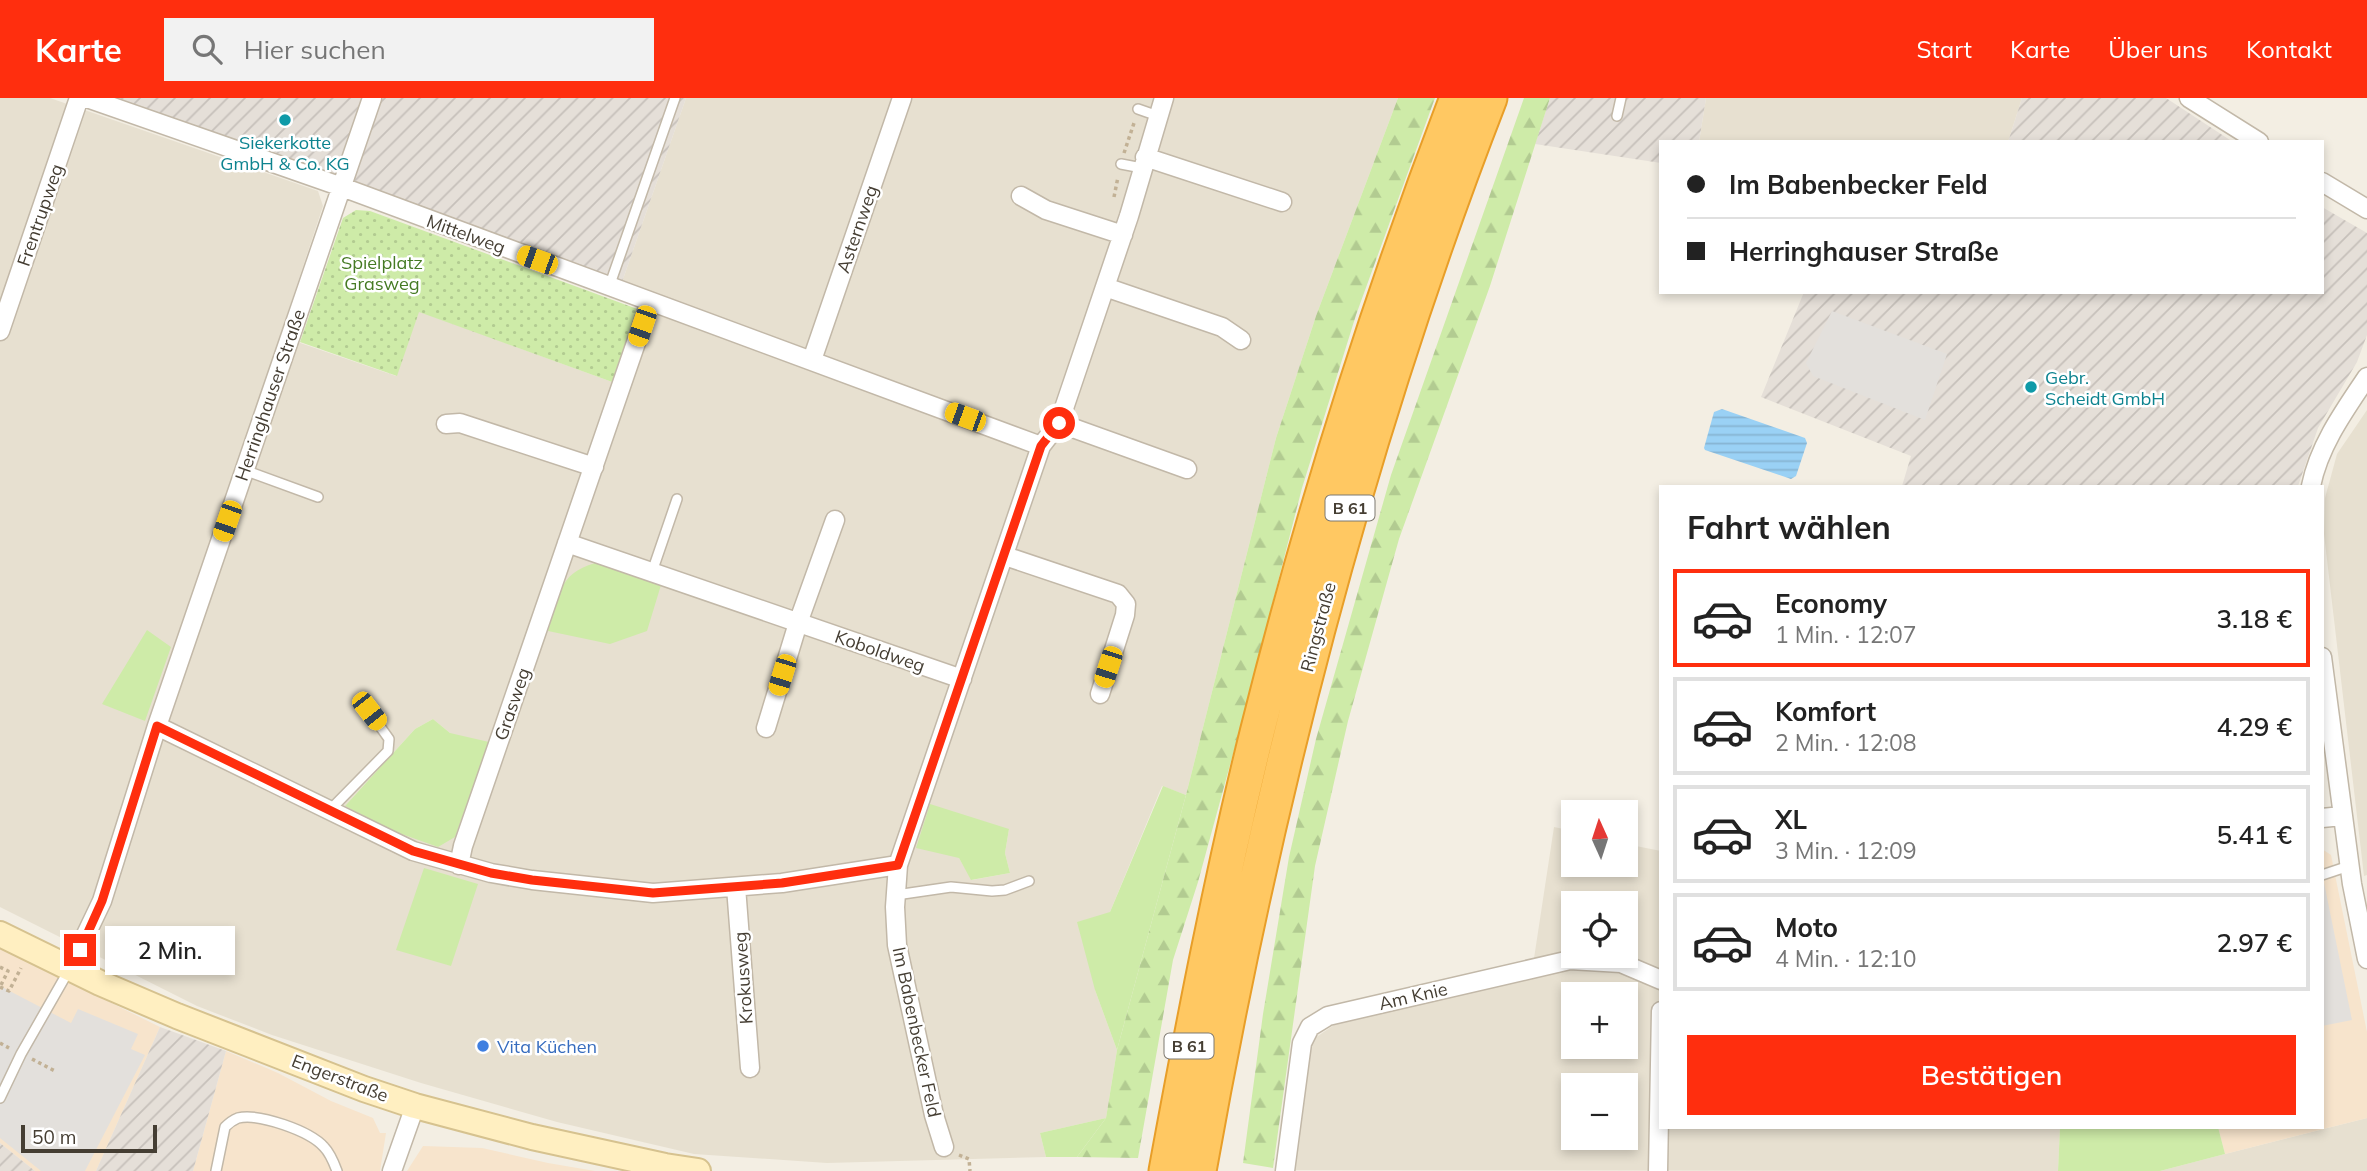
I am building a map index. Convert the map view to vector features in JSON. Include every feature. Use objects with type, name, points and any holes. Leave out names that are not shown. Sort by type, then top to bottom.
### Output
[{"type":"highway","name":"Ringstraße","points":[[1166,1171],[1214,921],[1256,736],[1289,609],[1358,375],[1457,98]]},
{"type":"highway","name":"Ringstraße","points":[[1199,1171],[1245,928],[1295,709],[1354,494],[1428,265],[1490,98]]},
{"type":"main road","name":"Engerstraße","points":[[0,934],[177,1016],[415,1106],[559,1143],[698,1171]]},
{"type":"street","name":"Frentrupweg","points":[[0,331],[79,98]]},
{"type":"street","name":"Mittelweg","points":[[88,98],[342,187],[1041,446]]},
{"type":"street","name":"Herringhauser Straße","points":[[70,968],[102,901],[157,726],[372,98]]},
{"type":"street","name":"Asternweg","points":[[812,360],[902,98]]},
{"type":"street","name":"Im Babenbecker Feld","points":[[944,1147],[897,945],[898,865],[1041,446],[1059,423],[1123,235],[1164,98]]},
{"type":"street","points":[[2189,98],[2256,140]]},
{"type":"street","points":[[1143,163],[1282,202]]},
{"type":"street","points":[[2324,183],[2367,209]]},
{"type":"street","points":[[1021,196],[1046,210],[1123,235]]},
{"type":"street","points":[[1105,287],[1222,327],[1241,340]]},
{"type":"street","name":"Grasweg","points":[[459,865],[463,846],[650,302]]},
{"type":"street","points":[[2311,485],[2324,446],[2367,377]]},
{"type":"street","points":[[446,424],[460,423],[594,467]]},
{"type":"street","points":[[1059,423],[1187,469]]},
{"type":"street","points":[[766,727],[798,623],[835,520]]},
{"type":"street","points":[[567,543],[652,572]]},
{"type":"street","points":[[1005,556],[1118,594],[1126,604],[1100,694]]},
{"type":"street","name":"Koboldweg","points":[[652,572],[962,679]]},
{"type":"street","points":[[2324,673],[2349,866],[2367,959]]},
{"type":"street","points":[[157,726],[413,851],[459,865],[532,880],[653,893],[782,883],[898,865]]},
{"type":"street","points":[[2324,818],[2342,816]]},
{"type":"street","name":"Krokusweg","points":[[736,887],[750,1068]]},
{"type":"street","name":"Am Knie","points":[[1285,1171],[1302,1043],[1310,1027],[1328,1016],[1570,960],[1620,963],[1659,979]]},
{"type":"street","points":[[392,1171],[415,1106]]},
{"type":"street","points":[[1658,1171],[1659,1118]]},
{"type":"lane","points":[[609,286],[675,98]]},
{"type":"lane","points":[[1617,116],[1620,98]]},
{"type":"lane","points":[[1139,109],[1158,116]]},
{"type":"lane","points":[[1121,164],[1143,163]]},
{"type":"lane","points":[[244,470],[318,497]]},
{"type":"lane","points":[[652,572],[677,499]]},
{"type":"lane","points":[[329,811],[388,751],[389,738],[369,711]]},
{"type":"lane","points":[[2324,874],[2349,866]]},
{"type":"lane","points":[[896,895],[951,887],[1005,890],[1029,881]]},
{"type":"lane","points":[[0,1098],[21,1054],[70,968]]},
{"type":"lane","points":[[216,1171],[225,1127],[240,1118],[253,1117],[278,1123],[309,1136],[324,1147],[337,1171]]},
{"type":"path","points":[[0,967],[8,971],[0,987],[9,991],[18,971]]},
{"type":"shaded area","points":[[0,98],[50,98],[318,191],[323,206],[280,336],[396,376],[418,311],[615,383],[640,310],[622,282],[686,98],[1398,98],[1316,316],[1276,438],[1186,795],[1162,786],[1110,912],[1095,990],[1117,1050],[1106,1118],[1040,1133],[1046,1157],[827,1163],[694,1154],[557,1122],[421,1083],[272,1035],[197,1006],[0,907]],"holes":[[[433,719],[450,733],[345,806],[415,729]],[[1009,829],[1005,853],[1010,873],[972,880],[959,858]]]},
{"type":"shaded area","points":[[114,98],[686,98],[622,282],[320,169]]},
{"type":"shaded area","points":[[1550,98],[1706,98],[1699,140],[1659,140],[1659,163],[1535,144]]},
{"type":"shaded area","points":[[1706,98],[2022,98],[2009,140],[1699,140]]},
{"type":"shaded area","points":[[2022,98],[2166,98],[2230,140],[2009,140]]},
{"type":"shaded area","points":[[2324,208],[2367,233],[2367,335],[2357,362],[2318,428],[2298,485],[1902,485],[1911,456],[1761,397],[1803,294],[2324,294]]},
{"type":"shaded area","points":[[1832,311],[1947,354],[1925,420],[1813,376],[1806,363]]},
{"type":"shaded area","points":[[2367,410],[2367,875],[2364,876],[2324,534],[2325,498],[2337,454]]},
{"type":"shaded area","points":[[1554,827],[1561,828],[1561,877],[1638,877],[1638,846],[1659,851],[1659,1129],[2060,1129],[2058,1171],[1288,1170],[1305,1055],[1315,1038],[1334,1025],[1531,978]]},
{"type":"shaded area","points":[[2324,850],[2331,855],[2367,1032],[2367,1118],[2324,1129]]},
{"type":"shaded area","points":[[2324,883],[2352,1020],[2324,1026]]},
{"type":"shaded area","points":[[0,948],[160,1027],[96,1171],[35,1171],[0,1143]]},
{"type":"shaded area","points":[[2,987],[71,1023],[78,1009],[138,1034],[131,1049],[145,1055],[85,1171],[41,1171],[0,1138]]},
{"type":"shaded area","points":[[160,1027],[226,1051],[193,1171],[96,1171]]},
{"type":"shaded area","points":[[226,1051],[373,1118],[380,1133],[386,1133],[380,1171],[193,1171]]},
{"type":"shaded area","points":[[2367,1118],[2367,1171],[2160,1171],[2225,1154]]},
{"type":"shaded area","points":[[2219,1129],[2324,1129],[2225,1154]]},
{"type":"shaded area","points":[[0,1143],[35,1171],[0,1171]]},
{"type":"shaded area","points":[[423,1146],[482,1148],[595,1171],[407,1171]]},
{"type":"green space","points":[[1398,98],[1435,98],[1356,315],[1302,488],[1198,882],[1173,960],[1138,1158],[1077,1157],[1106,1118],[1117,1050],[1186,795],[1276,438],[1316,316]]},
{"type":"green space","points":[[1524,98],[1550,98],[1490,286],[1399,539],[1348,721],[1315,866],[1273,1168],[1243,1163],[1263,1014],[1289,857],[1316,739],[1391,475]]},
{"type":"green space","name":"Spielplatz Grasweg","points":[[356,210],[370,211],[640,310],[615,383],[419,312],[397,376],[300,342],[343,218]]},
{"type":"green space","points":[[595,563],[661,585],[647,631],[610,644],[548,631],[566,580],[573,573]]},
{"type":"green space","points":[[147,630],[171,647],[145,721],[102,704]]},
{"type":"green space","points":[[433,719],[450,733],[489,742],[455,837],[438,847],[396,832],[345,806],[415,729]]},
{"type":"green space","points":[[1163,786],[1186,795],[1117,1050],[1095,990],[1077,922],[1110,912]]},
{"type":"green space","points":[[930,804],[1009,829],[1005,853],[1010,873],[971,880],[959,858],[916,848]]},
{"type":"green space","points":[[424,868],[478,884],[451,966],[396,950]]},
{"type":"green space","points":[[1106,1118],[1077,1157],[1046,1157],[1040,1133]]},
{"type":"green space","points":[[2060,1129],[2219,1129],[2225,1154],[2160,1171],[2058,1171]]},
{"type":"water","points":[[1722,409],[1805,438],[1807,443],[1796,476],[1791,479],[1705,450],[1714,412]]},
{"type":"place","name":"Siekerkotte GmbH & Co. KG","points":[[285,120]]},
{"type":"place","name":"Gebr. Scheidt GmbH","points":[[2031,387]]},
{"type":"place","name":"Vita Küchen","points":[[483,1046]]},
{"type":"route","points":[[80,950],[102,901],[157,726],[413,851],[491,873],[653,893],[782,883],[898,865],[1041,446],[1059,423]]}]
